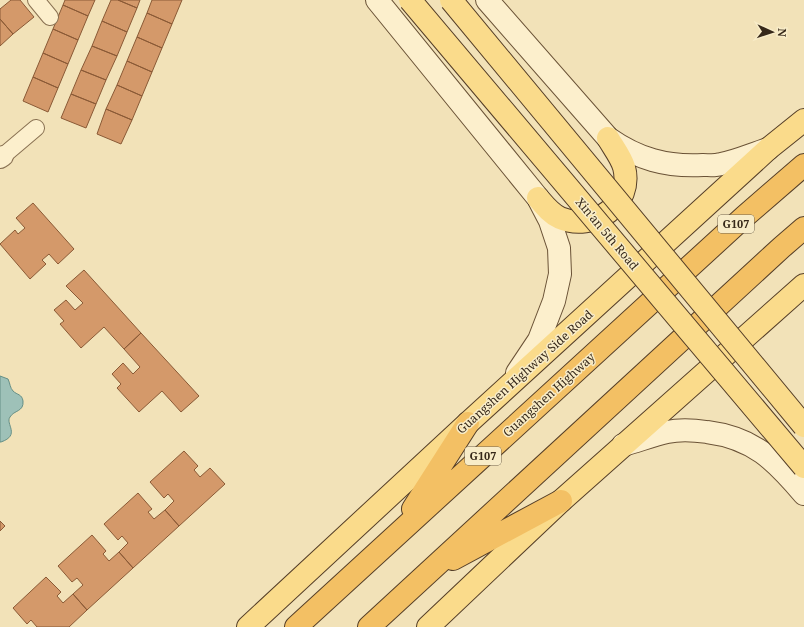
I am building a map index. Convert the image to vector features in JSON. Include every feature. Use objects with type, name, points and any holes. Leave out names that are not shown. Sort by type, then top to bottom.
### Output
[{"type":"highway","name":"Guangshen Highway","points":[[296,627],[744,217],[804,165]]},
{"type":"highway","points":[[369,627],[804,228]]},
{"type":"highway","points":[[396,535],[468,423]]},
{"type":"highway","points":[[424,575],[561,502]]},
{"type":"main road","points":[[377,0],[546,208],[559,218],[574,222],[589,222],[604,216],[615,205],[623,192],[625,180],[624,167],[618,153],[608,138],[487,0]]},
{"type":"main road","name":"Xin'an 5th Road","points":[[410,0],[804,467]]},
{"type":"main road","points":[[451,0],[804,426]]},
{"type":"main road","name":"Guangshen Highway Side Road","points":[[248,627],[468,423],[768,149],[804,120]]},
{"type":"main road","points":[[608,138],[624,149],[644,158],[664,164],[686,166],[720,165],[768,149]]},
{"type":"main road","points":[[505,390],[539,340],[554,301],[560,274],[559,248],[550,221],[538,198]]},
{"type":"main road","points":[[428,627],[561,502],[804,285]]},
{"type":"main road","points":[[624,445],[668,432],[695,430],[724,434],[747,442],[773,460],[804,494]]},
{"type":"street","points":[[36,0],[50,17]]},
{"type":"street","points":[[1,157],[36,128]]},
{"type":"water","points":[[0,376],[8,379],[12,390],[20,396],[23,401],[22,407],[10,417],[10,436],[1,442],[0,442]]},
{"type":"building","points":[[11,0],[20,0],[34,17],[13,34],[0,19],[0,9]]},
{"type":"building","points":[[65,0],[95,0],[88,16],[63,5]]},
{"type":"building","points":[[111,0],[118,0],[137,8],[127,32],[102,21]]},
{"type":"building","points":[[118,0],[140,0],[137,8]]},
{"type":"building","points":[[152,0],[182,0],[172,24],[147,13]]},
{"type":"building","points":[[63,5],[88,16],[78,40],[53,29]]},
{"type":"building","points":[[147,13],[172,24],[162,48],[137,37]]},
{"type":"building","points":[[0,19],[13,34],[0,46]]},
{"type":"building","points":[[102,21],[127,32],[117,56],[92,46]]},
{"type":"building","points":[[53,29],[78,40],[68,64],[43,53]]},
{"type":"building","points":[[137,37],[162,48],[152,72],[127,61]]},
{"type":"building","points":[[92,46],[117,56],[106,80],[81,70]]},
{"type":"building","points":[[43,53],[68,64],[58,88],[33,77]]},
{"type":"building","points":[[127,61],[152,72],[142,96],[117,85]]},
{"type":"building","points":[[81,70],[106,80],[96,104],[71,94]]},
{"type":"building","points":[[33,77],[58,88],[48,112],[23,101]]},
{"type":"building","points":[[117,85],[142,96],[132,120],[106,109]]},
{"type":"building","points":[[71,94],[96,104],[86,128],[61,118]]},
{"type":"building","points":[[106,109],[132,120],[121,144],[97,134]]},
{"type":"building","points":[[33,203],[74,249],[58,264],[49,254],[42,260],[46,264],[30,279],[0,244],[15,230],[18,234],[25,228],[16,218]]},
{"type":"building","points":[[84,270],[141,333],[124,349],[104,327],[81,348],[60,324],[64,321],[54,310],[66,300],[75,310],[83,303],[66,286]]},
{"type":"building","points":[[141,333],[199,396],[181,412],[162,391],[139,412],[117,388],[121,384],[112,374],[123,363],[133,374],[140,367],[124,349]]},
{"type":"building","points":[[184,451],[198,466],[194,470],[200,477],[210,468],[225,484],[179,526],[165,510],[174,501],[168,494],[164,498],[150,482]]},
{"type":"building","points":[[138,493],[152,509],[148,512],[154,519],[165,510],[179,526],[133,568],[119,552],[128,543],[122,536],[118,540],[104,524]]},
{"type":"building","points":[[0,521],[5,526],[0,531]]},
{"type":"building","points":[[92,535],[106,551],[103,554],[109,561],[119,552],[133,568],[87,610],[73,594],[83,585],[77,578],[72,582],[58,566]]},
{"type":"building","points":[[46,577],[61,592],[57,596],[63,603],[73,594],[87,610],[69,627],[37,627],[31,620],[27,624],[13,608]]}]
